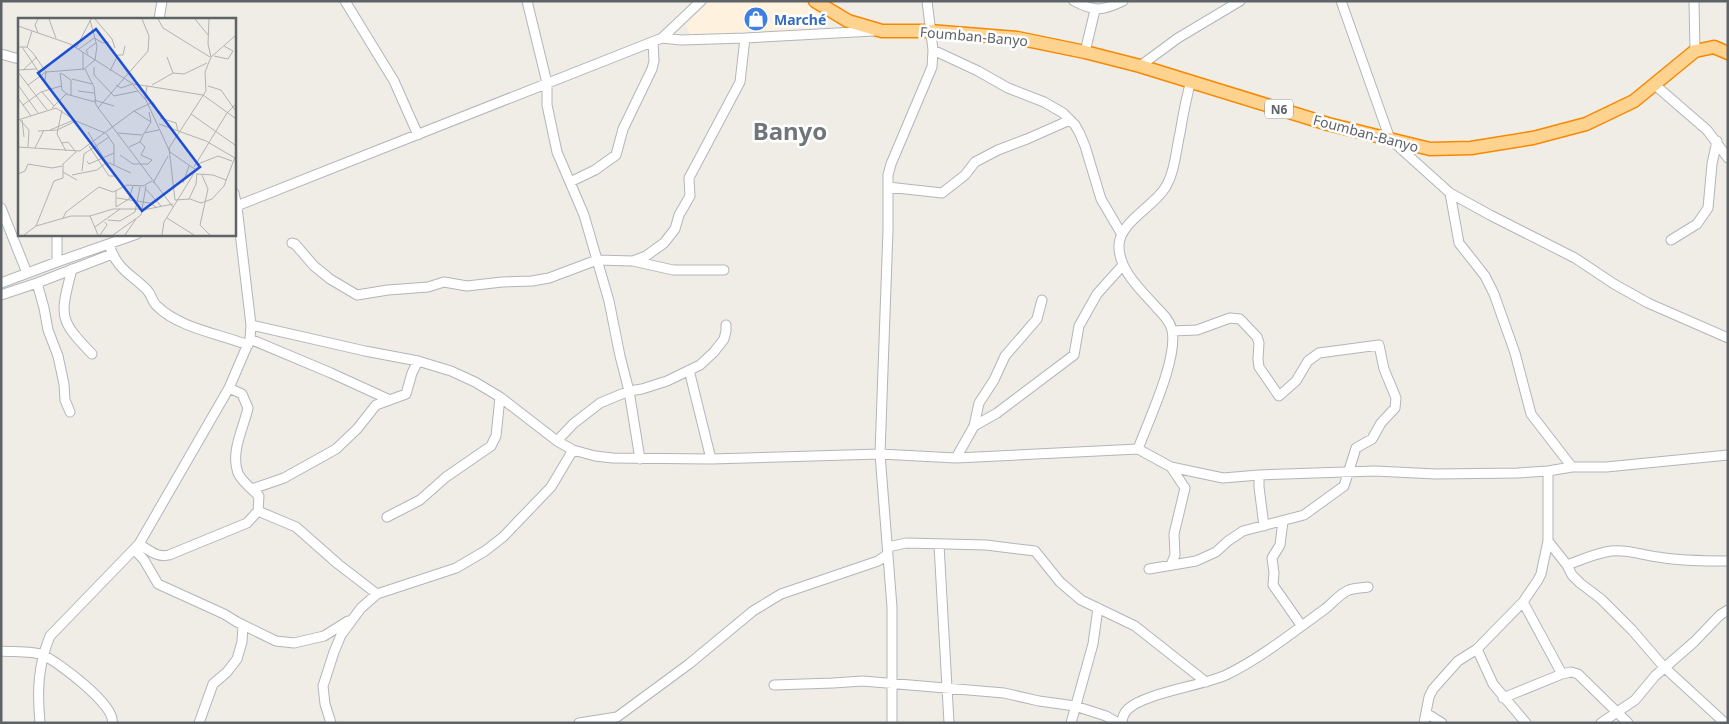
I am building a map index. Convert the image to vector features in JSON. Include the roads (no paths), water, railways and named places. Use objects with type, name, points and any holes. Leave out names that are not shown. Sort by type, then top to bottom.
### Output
[{"type":"highway","name":"Foumban-Banyo","points":[[815,1],[848,22],[882,31],[929,31],[1017,38],[1085,52],[1191,81],[1328,124],[1420,147],[1443,149],[1471,148],[1533,138],[1586,124],[1634,101],[1695,51]]},
{"type":"highway","points":[[1695,51],[1714,47],[1728,53]]},
{"type":"street","points":[[159,18],[162,1]]},
{"type":"street","points":[[345,1],[394,80],[418,135]]},
{"type":"street","points":[[527,1],[532,30],[547,83],[547,105],[558,152],[584,215],[609,301],[629,392],[640,459]]},
{"type":"street","points":[[40,723],[38,692],[42,654],[50,636],[55,628],[137,546],[229,388],[249,342],[251,325],[236,207],[653,42],[662,38],[701,1]]},
{"type":"street","points":[[892,723],[892,607],[880,454],[888,188],[891,164],[932,68],[933,50],[929,31],[927,1]]},
{"type":"street","points":[[1074,1],[1095,10],[1106,9],[1123,1]]},
{"type":"street","points":[[1140,66],[1178,38],[1240,1]]},
{"type":"street","points":[[1342,1],[1390,139],[1450,193],[1575,258],[1614,284],[1648,303],[1728,338]]},
{"type":"street","points":[[1694,1],[1695,51]]},
{"type":"street","points":[[1085,52],[1095,10]]},
{"type":"street","points":[[662,38],[682,40],[882,31]]},
{"type":"street","points":[[633,261],[646,256],[664,243],[675,228],[678,215],[690,196],[689,178],[740,82],[744,38]]},
{"type":"street","points":[[570,182],[595,170],[616,155],[623,128],[652,69],[654,61],[653,42]]},
{"type":"street","points":[[933,50],[978,71],[1008,88],[1044,102],[1063,113],[1075,125],[1085,146],[1102,199],[1121,233]]},
{"type":"street","points":[[1,54],[18,59]]},
{"type":"street","points":[[1138,449],[1158,398],[1172,350],[1172,331],[1166,317],[1123,265],[1120,258],[1119,245],[1121,233],[1166,186],[1172,172],[1184,106],[1191,81]]},
{"type":"street","points":[[1655,85],[1707,130],[1728,158]]},
{"type":"street","points":[[888,188],[942,193],[965,175],[975,162],[998,150],[1070,120]]},
{"type":"street","points":[[1671,240],[1697,224],[1708,208],[1712,164],[1717,141]]},
{"type":"street","points":[[1450,193],[1453,217],[1460,243],[1485,276],[1494,294],[1515,352],[1531,414],[1572,467]]},
{"type":"street","points":[[1,208],[27,273]]},
{"type":"street","points":[[56,235],[57,262]]},
{"type":"street","points":[[1,283],[134,235]]},
{"type":"street","points":[[292,243],[314,266],[330,279],[357,295],[428,287],[444,282],[467,286],[532,281],[549,278],[597,260],[633,261],[674,270],[724,270]]},
{"type":"street","points":[[109,244],[112,254],[121,268],[148,291],[157,307],[168,314],[204,332],[249,342],[331,373],[390,400]]},
{"type":"street","points":[[1,295],[37,284],[112,254]]},
{"type":"street","points":[[974,426],[998,413],[1074,355],[1079,326],[1097,294],[1123,265]]},
{"type":"street","points":[[72,269],[64,301],[65,319],[69,328],[92,354]]},
{"type":"street","points":[[37,284],[48,330],[58,356],[64,384],[65,400],[70,412]]},
{"type":"street","points":[[956,458],[974,426],[979,403],[994,380],[1005,356],[1037,319],[1042,300]]},
{"type":"street","points":[[1149,569],[1196,562],[1216,552],[1243,531],[1304,516],[1344,486],[1356,448],[1372,439],[1381,423],[1394,408],[1396,398],[1384,369],[1380,345],[1319,353],[1308,361],[1296,380],[1279,396],[1259,366],[1258,337],[1240,319],[1230,318],[1197,330],[1172,331]]},
{"type":"street","points":[[251,325],[418,361],[465,376],[500,397],[557,441],[574,450],[595,456],[640,459],[711,459],[880,454],[956,458],[1138,449],[1171,467],[1223,478],[1375,471],[1436,474],[1548,471],[1572,467],[1606,467],[1728,455]]},
{"type":"street","points":[[557,441],[569,428],[600,403],[648,387],[695,368],[706,360],[720,345],[726,332],[726,325]]},
{"type":"street","points":[[252,489],[284,478],[336,448],[356,429],[376,405],[406,394],[412,373],[418,361]]},
{"type":"street","points":[[690,370],[711,459]]},
{"type":"street","points":[[137,546],[162,557],[177,553],[246,523],[258,511],[259,496],[246,484],[238,473],[236,461],[237,447],[248,408],[242,394],[229,388]]},
{"type":"street","points":[[387,517],[420,500],[446,477],[491,446],[496,436],[500,397]]},
{"type":"street","points":[[332,723],[325,704],[323,686],[341,635],[361,608],[377,594],[456,568],[485,551],[503,537],[551,487],[574,450]]},
{"type":"street","points":[[1171,467],[1185,488],[1174,534],[1175,555],[1171,565]]},
{"type":"street","points":[[1424,723],[1429,697],[1433,688],[1458,662],[1477,649],[1522,602],[1541,574],[1548,541],[1548,471]]},
{"type":"street","points":[[1259,475],[1264,526]]},
{"type":"street","points":[[258,511],[296,527],[338,564],[377,594]]},
{"type":"street","points":[[1284,521],[1280,545],[1272,558],[1273,585],[1301,625]]},
{"type":"street","points":[[1548,541],[1567,565],[1572,575],[1607,605],[1664,667],[1724,720]]},
{"type":"street","points":[[579,723],[617,720],[769,600],[781,594],[878,561],[888,551],[906,543],[986,546],[1035,551],[1060,582],[1081,600],[1135,626],[1206,682]]},
{"type":"street","points":[[939,545],[949,723]]},
{"type":"street","points":[[137,546],[158,584],[224,614],[270,639],[294,643],[324,636],[355,616]]},
{"type":"street","points":[[1567,565],[1613,551],[1691,561],[1728,561]]},
{"type":"street","points":[[1122,723],[1127,710],[1140,702],[1222,676],[1283,639],[1326,608],[1347,590],[1368,587]]},
{"type":"street","points":[[1522,602],[1562,674]]},
{"type":"street","points":[[1071,723],[1093,644],[1098,608]]},
{"type":"street","points":[[1601,723],[1635,700],[1664,667],[1694,642],[1720,615],[1728,610]]},
{"type":"street","points":[[199,723],[213,684],[227,672],[237,659],[242,642],[243,625]]},
{"type":"street","points":[[1477,649],[1493,684],[1526,723]]},
{"type":"street","points":[[1,651],[42,654],[95,692],[112,717],[112,723]]},
{"type":"street","points":[[1504,698],[1571,672],[1578,674],[1628,723]]},
{"type":"street","points":[[774,685],[863,680],[1004,693],[1039,701],[1075,706],[1106,716],[1118,723]]},
{"type":"street","points":[[1426,712],[1442,723]]},
{"type":"place","name":"Marché","points":[[756,19]]},
{"type":"district","name":"Banyo","points":[[790,130]]}]
